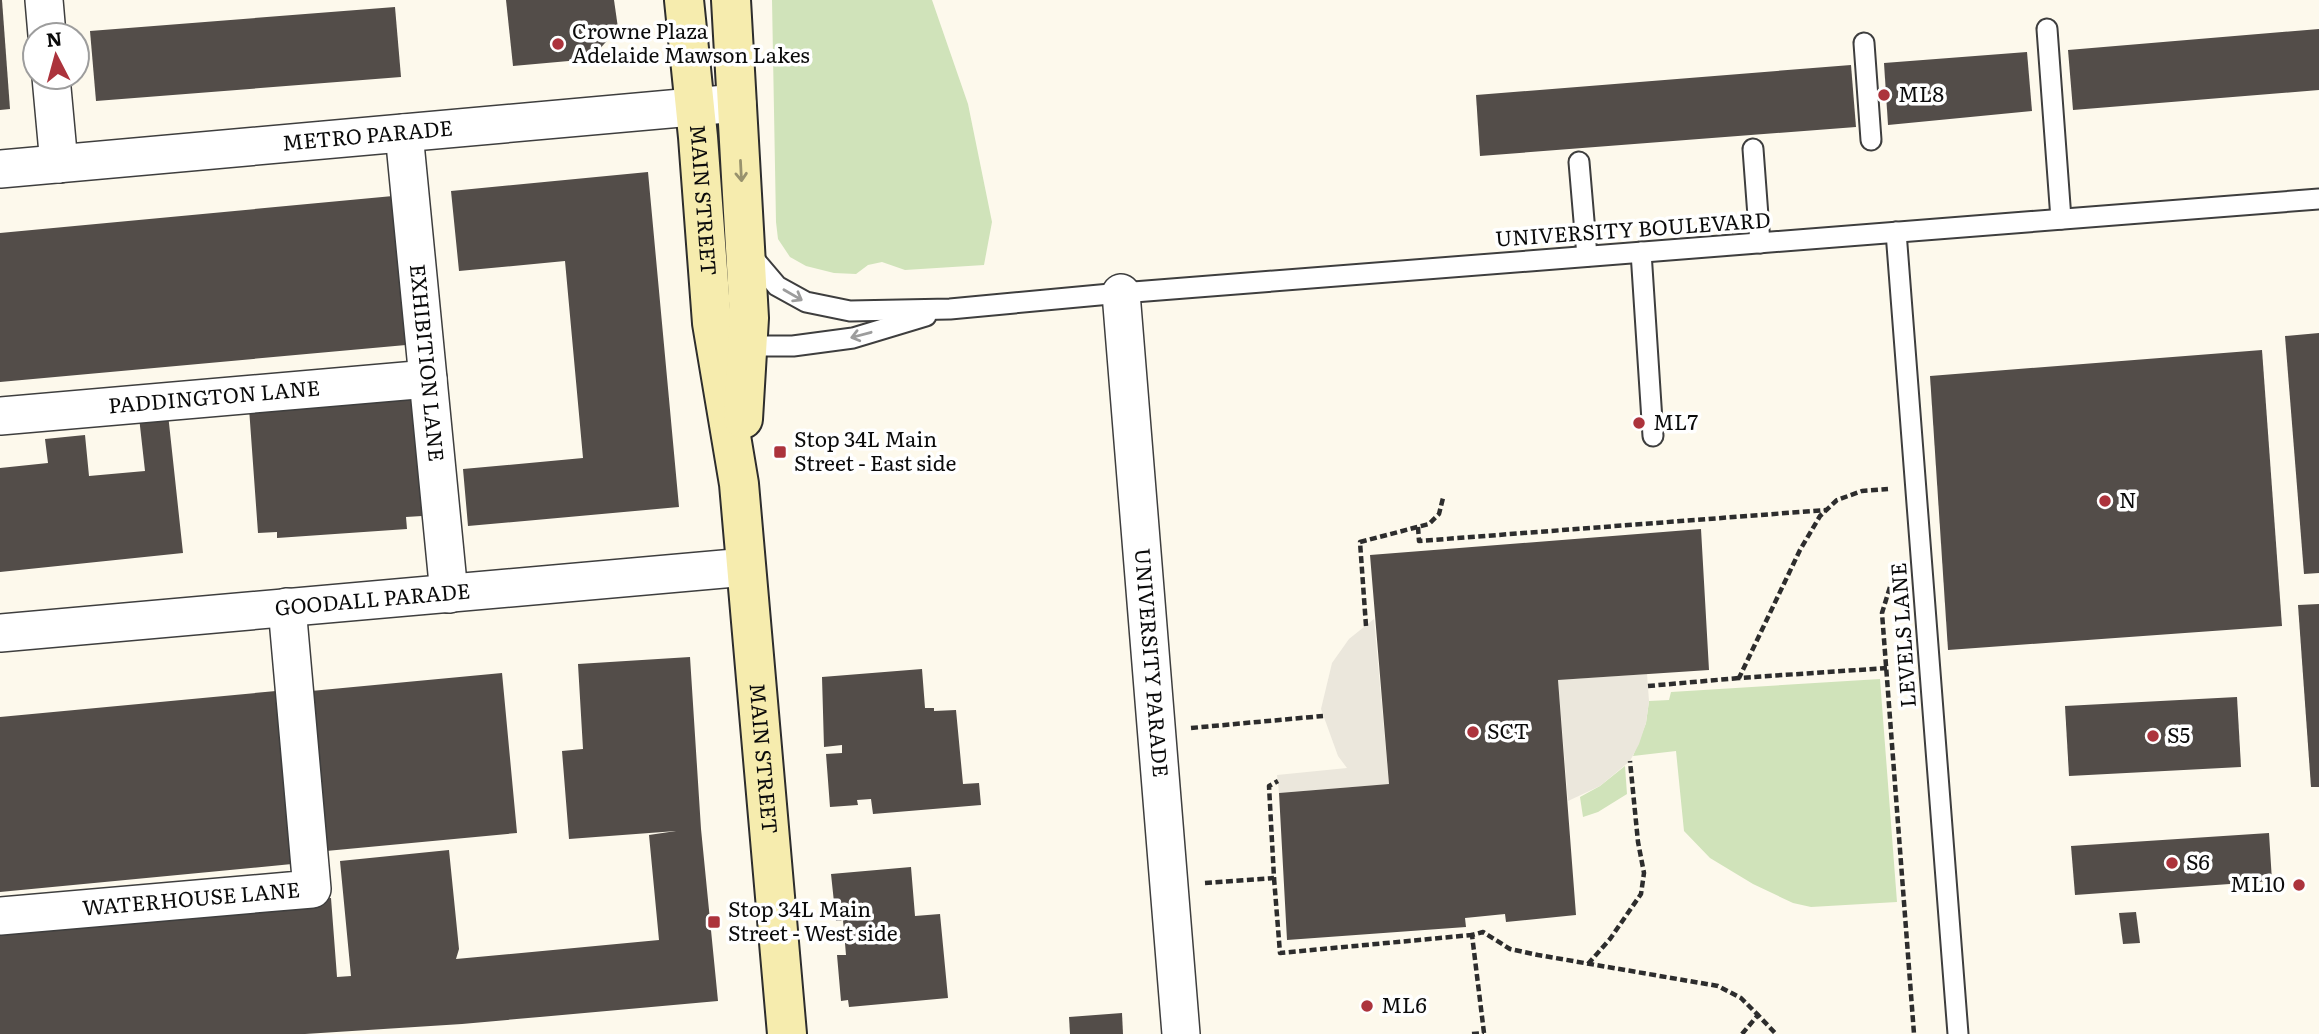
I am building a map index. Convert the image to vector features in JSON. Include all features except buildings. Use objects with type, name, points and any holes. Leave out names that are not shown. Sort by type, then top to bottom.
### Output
[{"type":"street","points":[[44,0],[46,21]]},
{"type":"street","name":"MAIN STREET","points":[[684,0],[695,107],[732,346],[739,484],[787,1034]]},
{"type":"street","name":"MAIN STREET","points":[[731,0],[749,318],[732,346]]},
{"type":"street","points":[[52,91],[60,164]]},
{"type":"street","name":"METRO PARADE","points":[[0,169],[737,103]]},
{"type":"street","name":"EXHIBITION LANE","points":[[404,133],[449,594]]},
{"type":"street","name":"UNIVERSITY PARADE","points":[[1121,293],[1181,1034]]},
{"type":"street","name":"PADDINGTON LANE","points":[[0,416],[428,379]]},
{"type":"street","name":"GOODALL PARADE","points":[[0,633],[746,567]]},
{"type":"street","name":"WATERHOUSE LANE","points":[[0,916],[312,889],[287,607]]},
{"type":"lane","points":[[2047,29],[2061,219]]},
{"type":"lane","points":[[1864,43],[1871,140]]},
{"type":"lane","points":[[1753,149],[1760,243]]},
{"type":"lane","points":[[1579,162],[1587,256]]},
{"type":"lane","name":"UNIVERSITY BOULEVARD","points":[[745,248],[777,286],[806,302],[850,312],[950,309],[1121,293],[2319,199]]},
{"type":"lane","name":"LEVELS LANE","points":[[1896,232],[1958,1034]]},
{"type":"lane","points":[[1641,252],[1653,436]]},
{"type":"lane","name":"UNIVERSITY BOULEVARD","points":[[732,346],[793,346],[853,338],[950,309]]},
{"type":"path","points":[[1739,678],[1800,550],[1820,516],[1837,500],[1862,491],[1891,488],[1892,500]]},
{"type":"path","points":[[1366,625],[1360,542],[1429,524],[1439,513],[1443,498]]},
{"type":"path","points":[[1418,527],[1419,541],[1826,510]]},
{"type":"path","points":[[1894,574],[1882,613],[1914,1034]]},
{"type":"path","points":[[1648,686],[1887,668]]},
{"type":"path","points":[[1157,731],[1323,716]]},
{"type":"path","points":[[1588,965],[1641,894],[1644,873],[1638,842],[1630,761]]},
{"type":"path","points":[[1278,781],[1269,786],[1280,953],[1483,932],[1510,949],[1718,986],[1741,998],[1776,1034]]},
{"type":"path","points":[[1170,886],[1274,878]]},
{"type":"path","points":[[1472,934],[1484,1033],[1472,1034]]},
{"type":"path","points":[[1742,1034],[1758,1015]]},
{"type":"green space","points":[[772,0],[932,0],[968,104],[992,222],[984,265],[905,270],[882,262],[868,265],[856,274],[834,273],[806,266],[790,257],[778,239],[776,222]]},
{"type":"green space","points":[[1880,679],[1897,902],[1811,907],[1793,903],[1753,884],[1710,858],[1684,831],[1676,751],[1633,756],[1646,723],[1649,701],[1669,700],[1671,692]]},
{"type":"green space","points":[[1625,766],[1627,794],[1598,812],[1583,817],[1580,797],[1600,786]]},
{"type":"shaded area","points":[[1374,619],[1389,784],[1279,793],[1277,775],[1347,768],[1338,756],[1321,709],[1332,663],[1349,639]]},
{"type":"shaded area","points":[[1647,674],[1649,701],[1646,723],[1630,761],[1600,786],[1568,801],[1558,680]]},
{"type":"place","name":"Crowne Plaza Adelaide Mawson Lakes","points":[[558,44]]},
{"type":"place","name":"ML8","points":[[1884,95]]},
{"type":"place","name":"ML7","points":[[1639,423]]},
{"type":"place","name":"Stop 34L Main Street - East side","points":[[780,452]]},
{"type":"place","name":"N","points":[[2105,501]]},
{"type":"place","name":"SCT","points":[[1473,732]]},
{"type":"place","name":"S5","points":[[2153,736]]},
{"type":"place","name":"S6","points":[[2172,863]]},
{"type":"place","name":"ML10","points":[[2299,885]]},
{"type":"place","name":"Stop 34L Main Street - West side","points":[[714,922]]},
{"type":"place","name":"ML6","points":[[1367,1006]]}]
